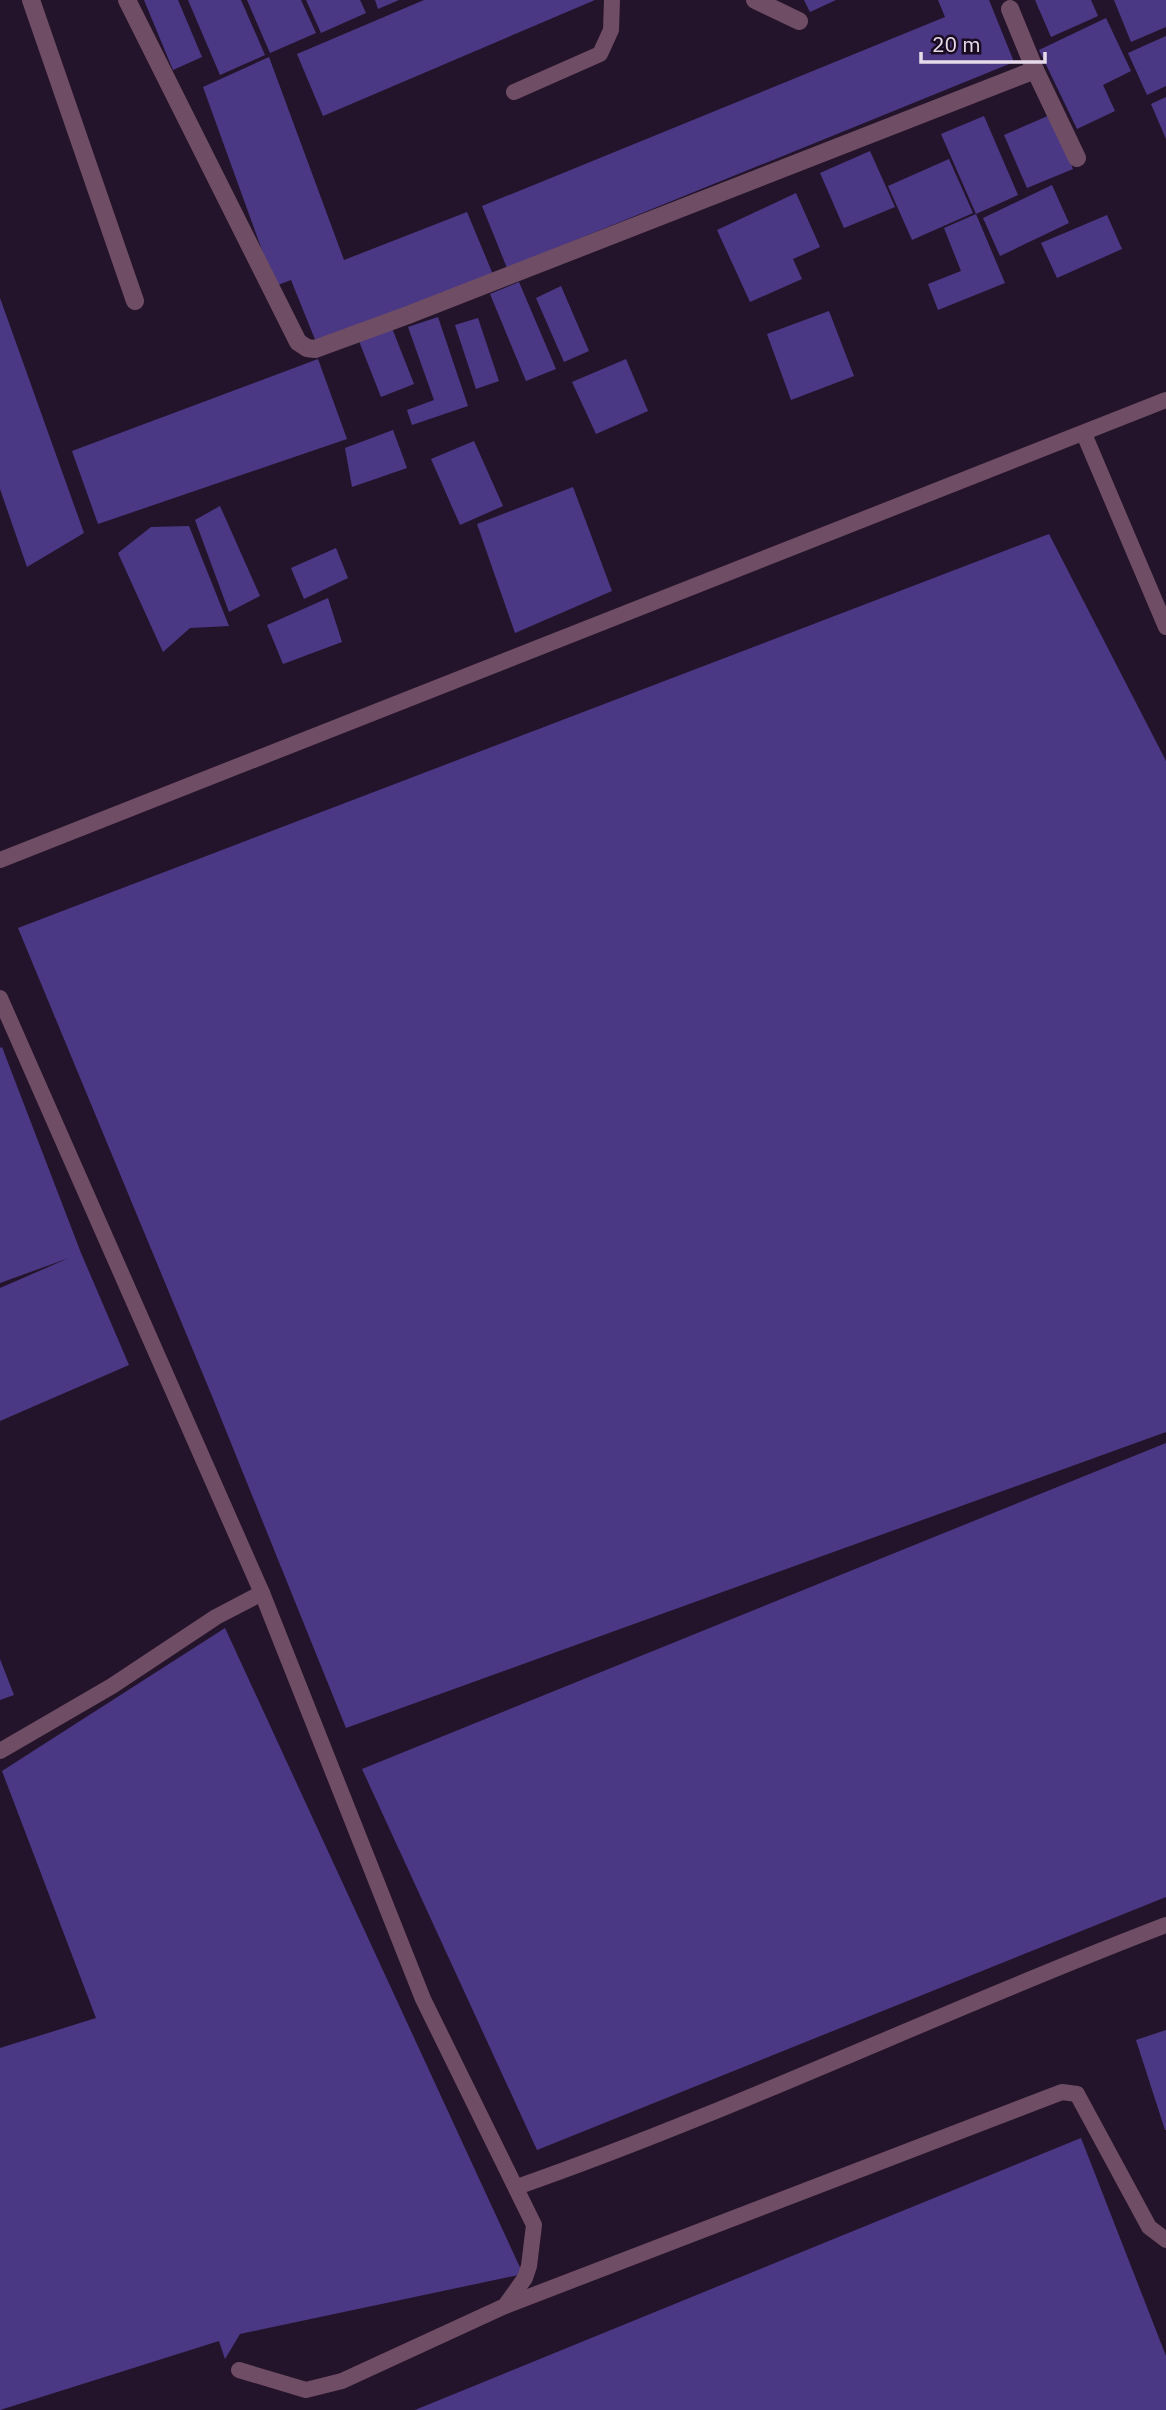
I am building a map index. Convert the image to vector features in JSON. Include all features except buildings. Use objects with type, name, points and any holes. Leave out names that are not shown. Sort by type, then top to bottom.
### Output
[{"type":"street","points":[[31,0],[135,301]]},
{"type":"street","points":[[127,0],[298,342],[307,348],[315,349],[1035,70]]},
{"type":"street","points":[[755,0],[799,21]]},
{"type":"street","points":[[1010,9],[1035,70],[1077,158]]},
{"type":"lane","points":[[514,92],[600,54],[611,30],[612,0]]},
{"type":"lane","points":[[0,860],[1166,400]]},
{"type":"lane","points":[[1084,434],[1166,627]]},
{"type":"lane","points":[[0,998],[262,1593],[423,1999],[534,2225],[525,2278],[505,2306]]},
{"type":"lane","points":[[0,1751],[111,1686],[216,1617],[262,1593]]},
{"type":"lane","points":[[517,2187],[773,2089],[1069,1962],[1166,1925]]},
{"type":"lane","points":[[239,2370],[306,2390],[342,2381],[505,2306],[1062,2092],[1077,2094],[1149,2227],[1166,2240]]}]
